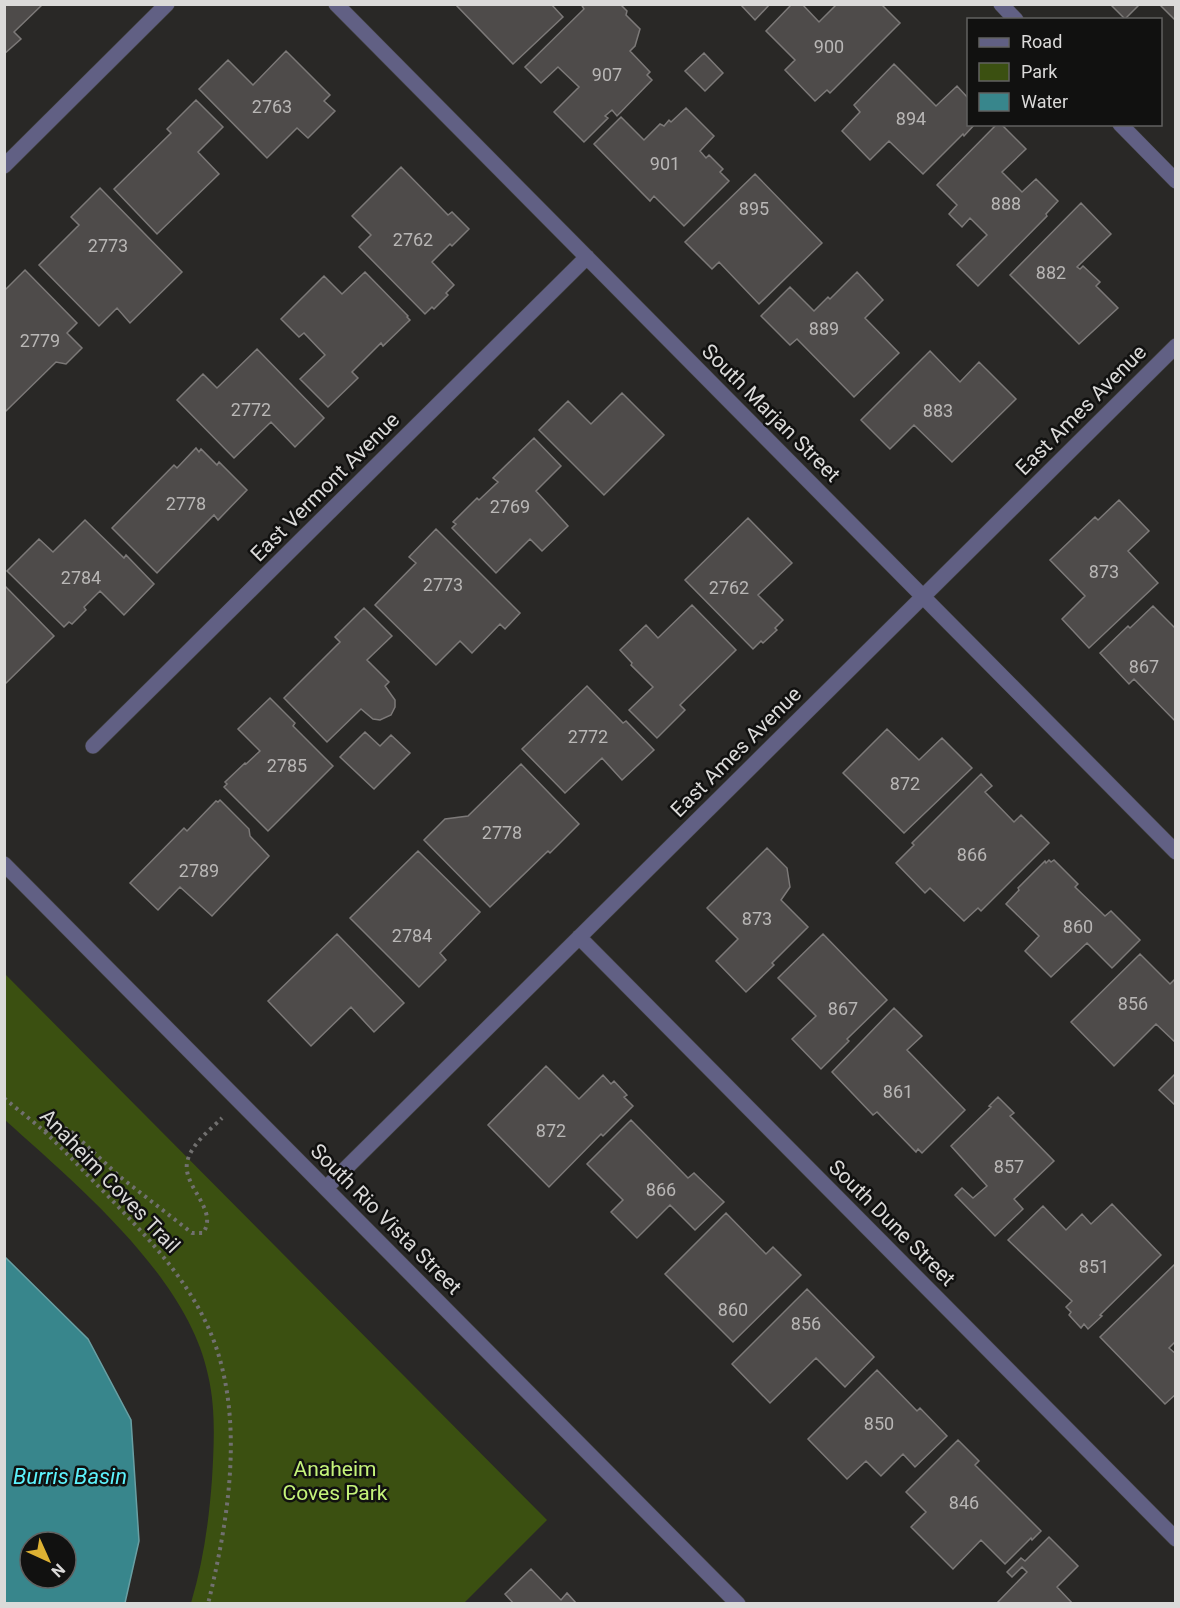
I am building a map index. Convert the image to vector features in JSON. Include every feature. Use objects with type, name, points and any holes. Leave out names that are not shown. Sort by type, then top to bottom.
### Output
[{"type":"street","points":[[4,166],[167,4]]},
{"type":"street","name":"South Marjan Street","points":[[336,4],[1176,852]]},
{"type":"street","points":[[1001,4],[1014,18]]},
{"type":"street","points":[[1122,126],[1176,181]]},
{"type":"street","name":"East Vermont Avenue","points":[[93,746],[586,257]]},
{"type":"street","name":"East Ames Avenue","points":[[326,1188],[1176,346]]},
{"type":"street","name":"South Rio Vista Street","points":[[4,864],[738,1604]]},
{"type":"street","name":"South Dune Street","points":[[579,937],[1176,1539]]},
{"type":"path","name":"Anaheim Coves Trail","points":[[4,1098],[45,1132],[150,1239],[178,1274],[194,1299],[215,1344],[225,1384],[230,1450],[224,1525],[208,1604]]},
{"type":"path","points":[[45,1132],[51,1126],[60,1125],[73,1133],[119,1176],[192,1233],[203,1233],[207,1228],[207,1215],[189,1177],[186,1164],[194,1148],[239,1101]]},
{"type":"green space","name":"Anaheim Coves Park","points":[[5,974],[547,1520],[464,1603],[191,1603],[205,1542],[212,1479],[213,1414],[208,1375],[196,1339],[178,1303],[154,1268],[95,1203],[5,1120]]},
{"type":"water","name":"Burris Basin","points":[[4,1256],[88,1339],[131,1420],[139,1541],[125,1603],[5,1603]]},
{"type":"building","points":[[4,4],[43,4],[14,32],[21,39],[4,54]]},
{"type":"building","points":[[455,4],[551,4],[563,17],[513,64]]},
{"type":"building","points":[[581,4],[620,4],[627,11],[626,15],[640,29],[635,46],[630,51],[650,72],[647,75],[652,80],[617,116],[612,110],[605,116],[608,118],[584,142],[554,112],[579,87],[558,67],[541,83],[525,67],[584,9]]},
{"type":"building","points":[[740,4],[770,4],[755,20]]},
{"type":"building","points":[[792,4],[802,4],[819,22],[837,4],[881,4],[900,23],[830,93],[827,90],[815,101],[785,70],[795,60],[766,31]]},
{"type":"building","points":[[1110,4],[1140,4],[1126,18]]},
{"type":"building","points":[[1159,4],[1176,4],[1176,17],[1174,19]]},
{"type":"building","points":[[286,51],[330,95],[324,101],[335,111],[308,138],[297,128],[267,158],[199,89],[228,60],[253,85]]},
{"type":"building","points":[[704,53],[723,73],[705,91],[685,71]]},
{"type":"building","points":[[894,64],[936,106],[957,86],[967,97],[967,126],[973,126],[923,174],[889,141],[870,160],[842,131],[860,112],[854,105]]},
{"type":"building","points":[[196,100],[223,127],[198,152],[219,174],[157,234],[114,189],[171,133],[167,129]]},
{"type":"building","points":[[686,108],[714,136],[700,151],[706,158],[709,155],[723,169],[720,172],[729,181],[684,226],[654,196],[650,201],[594,144],[621,117],[644,140],[660,124],[664,126],[669,120],[671,122]]},
{"type":"building","points":[[995,126],[1003,126],[1026,149],[1002,172],[1022,192],[1036,179],[1058,201],[1046,214],[1047,216],[978,286],[957,265],[987,235],[970,218],[962,227],[949,214],[957,205],[937,185]]},
{"type":"building","points":[[401,167],[448,215],[452,212],[469,229],[432,262],[454,285],[434,309],[432,307],[425,314],[359,247],[371,235],[352,216]]},
{"type":"building","points":[[755,174],[822,243],[759,304],[719,262],[712,269],[685,242]]},
{"type":"building","points":[[100,188],[182,272],[130,323],[117,308],[99,326],[39,265],[79,225],[71,217]]},
{"type":"building","points":[[1081,203],[1111,234],[1077,267],[1080,269],[1083,266],[1100,282],[1096,286],[1118,308],[1079,344],[1010,275]]},
{"type":"building","points":[[25,270],[77,323],[67,333],[82,348],[66,364],[56,362],[6,411],[4,409],[4,291]]},
{"type":"building","points":[[365,272],[410,320],[383,346],[381,343],[352,372],[358,378],[328,407],[300,379],[325,355],[304,333],[299,337],[281,319],[324,276],[342,294]]},
{"type":"building","points":[[857,272],[883,300],[865,318],[899,353],[854,397],[797,339],[790,345],[761,316],[790,287],[814,311],[828,297],[830,299]]},
{"type":"building","points":[[257,349],[324,418],[295,447],[271,422],[234,458],[177,400],[203,374],[217,388]]},
{"type":"building","points":[[930,351],[960,382],[979,362],[1016,399],[952,462],[914,425],[890,449],[861,420]]},
{"type":"building","points":[[622,393],[664,435],[604,495],[539,430],[568,401],[591,424]]},
{"type":"building","points":[[534,438],[561,466],[536,491],[568,526],[542,551],[530,539],[496,573],[452,528],[456,524],[453,522],[477,498],[479,500],[498,482],[493,478]]},
{"type":"building","points":[[196,448],[199,452],[201,449],[217,465],[219,462],[247,490],[218,520],[214,515],[157,573],[112,528],[174,465],[177,468]]},
{"type":"building","points":[[1119,500],[1149,531],[1128,551],[1158,583],[1089,648],[1062,619],[1085,596],[1050,560],[1095,517],[1098,520]]},
{"type":"building","points":[[748,518],[792,563],[758,595],[783,620],[775,628],[777,630],[753,649],[685,580]]},
{"type":"building","points":[[85,520],[124,558],[126,555],[154,584],[124,615],[100,591],[84,607],[86,610],[72,624],[69,622],[64,627],[7,571],[39,539],[53,552]]},
{"type":"building","points":[[436,529],[520,613],[505,629],[500,624],[472,653],[460,641],[436,665],[375,605],[416,563],[409,557]]},
{"type":"building","points":[[4,585],[54,636],[4,685]]},
{"type":"building","points":[[692,605],[736,650],[680,705],[685,710],[657,738],[629,710],[653,687],[620,650],[646,625],[658,638]]},
{"type":"building","points":[[1153,606],[1176,629],[1176,722],[1134,679],[1129,684],[1100,653]]},
{"type":"building","points":[[364,608],[392,636],[367,660],[389,682],[385,686],[395,700],[395,707],[391,715],[380,720],[373,719],[361,709],[327,742],[284,698],[340,642],[335,637]]},
{"type":"building","points":[[587,686],[623,723],[626,721],[654,750],[622,780],[602,758],[565,793],[522,749]]},
{"type":"building","points":[[270,698],[295,723],[293,726],[333,766],[268,831],[224,787],[227,784],[225,782],[260,751],[238,729]]},
{"type":"building","points":[[887,729],[919,760],[942,738],[972,768],[904,833],[843,773]]},
{"type":"building","points":[[365,732],[380,746],[391,735],[410,753],[374,789],[340,757]]},
{"type":"building","points":[[521,764],[579,824],[490,907],[424,840],[445,819],[468,816]]},
{"type":"building","points":[[981,774],[992,786],[985,792],[1014,822],[1021,815],[1049,843],[981,911],[978,908],[964,921],[930,888],[925,893],[896,863],[914,845],[912,843]]},
{"type":"building","points":[[220,800],[249,829],[250,836],[269,856],[212,916],[180,887],[158,910],[130,883],[184,828],[187,831],[216,801]]},
{"type":"building","points":[[767,848],[787,868],[790,887],[781,900],[808,927],[746,992],[716,961],[738,939],[707,908]]},
{"type":"building","points":[[418,851],[480,912],[440,953],[446,960],[419,987],[350,918]]},
{"type":"building","points":[[1049,860],[1051,862],[1054,860],[1078,884],[1075,887],[1105,916],[1111,911],[1140,940],[1112,968],[1087,943],[1051,977],[1025,951],[1039,936],[1006,904],[1019,890],[1018,888],[1045,861],[1046,863]]},
{"type":"building","points":[[337,934],[404,1003],[374,1032],[351,1007],[311,1046],[268,1001]]},
{"type":"building","points":[[823,934],[887,1000],[847,1039],[849,1041],[821,1069],[792,1039],[816,1016],[778,978]]},
{"type":"building","points":[[1140,954],[1170,984],[1174,980],[1176,982],[1176,1043],[1156,1024],[1114,1066],[1071,1022]]},
{"type":"building","points":[[894,1008],[922,1036],[907,1050],[965,1110],[922,1153],[918,1149],[916,1152],[877,1112],[873,1115],[832,1072]]},
{"type":"building","points":[[546,1066],[579,1099],[603,1075],[611,1084],[614,1081],[627,1095],[624,1097],[633,1106],[603,1136],[601,1134],[549,1187],[488,1125]]},
{"type":"building","points":[[1176,1073],[1176,1106],[1159,1090]]},
{"type":"building","points":[[998,1097],[1014,1113],[1010,1116],[1054,1161],[1014,1199],[1023,1209],[995,1236],[955,1195],[962,1188],[973,1198],[987,1186],[951,1146],[991,1107],[989,1106]]},
{"type":"building","points":[[631,1120],[688,1178],[694,1173],[724,1202],[695,1230],[670,1205],[637,1238],[611,1212],[623,1200],[587,1164]]},
{"type":"building","points":[[1112,1204],[1161,1255],[1088,1329],[1084,1324],[1081,1328],[1069,1315],[1071,1312],[1066,1307],[1072,1301],[1008,1240],[1043,1206],[1066,1230],[1082,1214],[1091,1224]]},
{"type":"building","points":[[726,1213],[766,1254],[773,1247],[801,1275],[733,1342],[665,1274]]},
{"type":"building","points":[[1175,1264],[1176,1341],[1169,1348],[1176,1354],[1176,1394],[1165,1404],[1100,1337]]},
{"type":"building","points":[[807,1289],[874,1357],[845,1387],[816,1358],[770,1403],[732,1364]]},
{"type":"building","points":[[877,1370],[917,1411],[920,1408],[947,1436],[915,1467],[903,1454],[881,1476],[866,1461],[847,1479],[808,1439]]},
{"type":"building","points":[[958,1440],[979,1461],[975,1465],[1041,1531],[1005,1564],[981,1540],[953,1569],[911,1527],[926,1512],[906,1492]]},
{"type":"building","points":[[1049,1537],[1078,1566],[1057,1587],[1073,1604],[996,1604],[1027,1572],[1022,1567],[1012,1577],[1007,1572],[1021,1558],[1025,1561]]},
{"type":"building","points":[[531,1569],[561,1600],[567,1593],[577,1604],[514,1604],[505,1594]]}]
